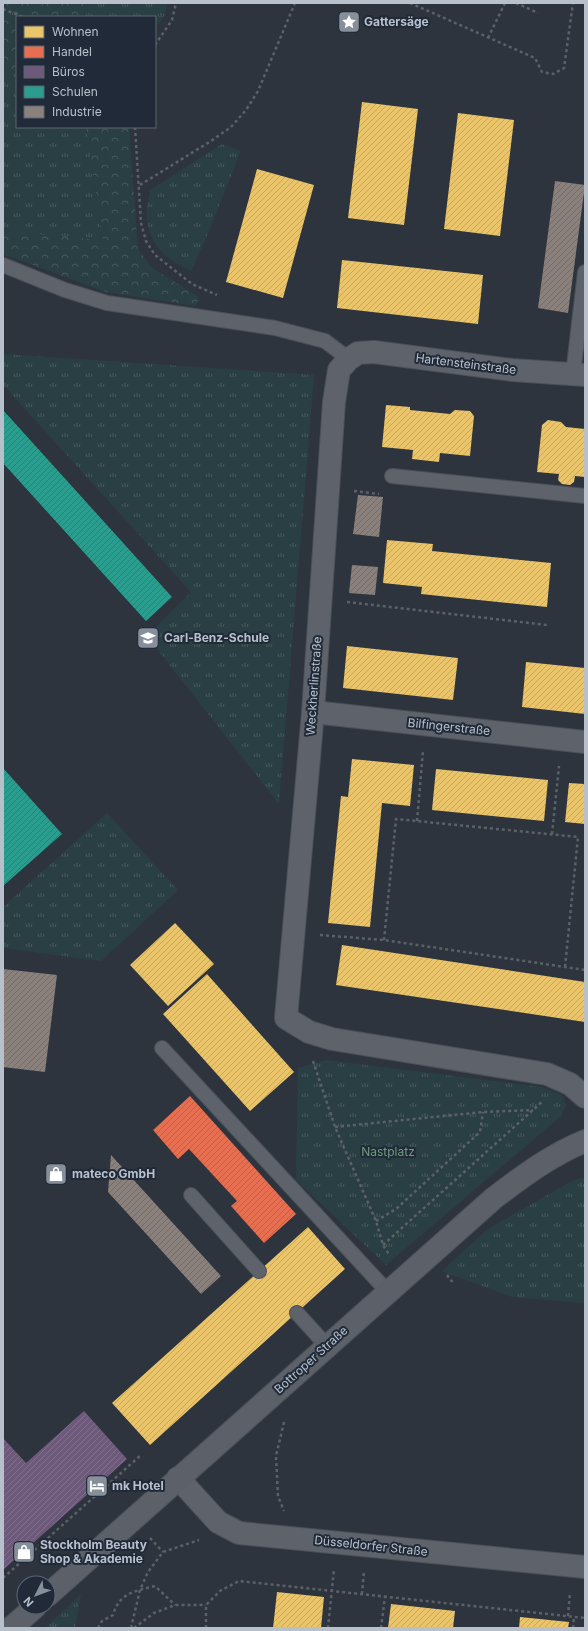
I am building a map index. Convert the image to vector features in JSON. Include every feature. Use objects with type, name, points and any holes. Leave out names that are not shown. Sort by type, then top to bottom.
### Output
[{"type":"street","name":"Hartensteinstraße","points":[[350,359],[358,353],[374,352],[512,370],[579,375]]},
{"type":"street","name":"Weckherlinstraße","points":[[350,359],[339,370],[334,402],[313,712],[286,1018],[309,1032],[332,1040],[547,1074],[578,1090]]},
{"type":"street","name":"Bilfingerstraße","points":[[313,712],[585,742]]},
{"type":"street","name":"Bottroper Straße","points":[[56,1588],[494,1198],[530,1171],[567,1148],[585,1141]]},
{"type":"street","name":"Düsseldorfer Straße","points":[[178,1478],[218,1522],[239,1533],[585,1567]]},
{"type":"street","points":[[11,1628],[26,1615]]},
{"type":"lane","points":[[3,265],[66,290],[107,303],[275,328],[325,341],[350,359]]},
{"type":"lane","points":[[579,375],[585,272]]},
{"type":"lane","points":[[392,476],[585,496]]},
{"type":"lane","points":[[162,1048],[388,1292]]},
{"type":"lane","points":[[192,1195],[259,1270]]},
{"type":"lane","points":[[297,1313],[327,1346]]},
{"type":"path","points":[[156,44],[172,20],[176,3]]},
{"type":"path","points":[[140,185],[211,141],[230,127],[246,110],[258,91],[296,3]]},
{"type":"path","points":[[410,3],[535,58],[542,72],[553,74],[564,68],[573,3]]},
{"type":"path","points":[[488,38],[505,3]]},
{"type":"path","points":[[516,3],[538,13]]},
{"type":"path","points":[[3,9],[20,16]]},
{"type":"path","points":[[135,128],[140,185],[141,223],[146,241],[155,255],[192,284],[220,297]]},
{"type":"path","points":[[327,488],[384,494],[392,476]]},
{"type":"path","points":[[320,599],[547,625]]},
{"type":"path","points":[[417,821],[426,724]]},
{"type":"path","points":[[552,834],[561,740]]},
{"type":"path","points":[[384,940],[396,819],[578,837],[565,967]]},
{"type":"path","points":[[294,934],[384,940],[585,970]]},
{"type":"path","points":[[312,1059],[334,1127],[376,1221],[382,1245],[551,1095],[578,1090]]},
{"type":"path","points":[[334,1127],[483,1112],[533,1110]]},
{"type":"path","points":[[376,1221],[396,1209],[480,1132],[483,1112]]},
{"type":"path","points":[[444,1271],[454,1284]]},
{"type":"path","points":[[272,1395],[286,1412],[276,1456],[278,1496],[296,1539]]},
{"type":"path","points":[[3,1578],[140,1456]]},
{"type":"path","points":[[132,1628],[140,1590],[148,1572],[163,1552],[200,1540],[218,1522]]},
{"type":"path","points":[[149,1538],[163,1552]]},
{"type":"path","points":[[328,1628],[334,1565]]},
{"type":"path","points":[[362,1594],[365,1568]]},
{"type":"path","points":[[206,1628],[206,1605],[220,1591],[239,1581],[585,1618]]},
{"type":"path","points":[[98,1628],[102,1622],[113,1615],[116,1606],[126,1594],[155,1586],[175,1605]]},
{"type":"path","points":[[568,1616],[570,1593]]},
{"type":"path","points":[[381,1628],[385,1597]]},
{"type":"path","points":[[132,1628],[154,1613],[175,1605],[206,1605]]},
{"type":"path","points":[[573,1628],[574,1617]]},
{"type":"green space","points":[[3,3],[83,3],[86,16],[16,16],[16,73],[3,71]]},
{"type":"green space","points":[[83,3],[167,3],[165,15],[156,27],[156,16],[86,16]]},
{"type":"green space","points":[[3,71],[16,73],[16,128],[86,128],[103,241],[3,231]]},
{"type":"green space","points":[[86,128],[129,128],[138,249],[152,268],[199,297],[196,306],[106,292],[3,254],[3,231],[103,240]]},
{"type":"green space","points":[[222,144],[241,151],[204,243],[191,271],[167,257],[152,237],[147,215],[150,190]]},
{"type":"green space","points":[[3,354],[314,375],[279,804],[147,636],[191,592],[5,387],[3,389]]},
{"type":"green space","points":[[107,813],[178,890],[101,961],[3,948],[3,907]]},
{"type":"green space","name":"Nastplatz","points":[[326,1060],[541,1087],[562,1095],[566,1105],[561,1116],[386,1265],[296,1180],[298,1068]]},
{"type":"green space","points":[[585,1178],[585,1303],[512,1297],[442,1271],[488,1229],[574,1180]]},
{"type":"green space","points":[[81,1594],[75,1628],[45,1628]]},
{"type":"building: Wohnen","points":[[362,102],[418,109],[404,225],[348,218]]},
{"type":"building: Wohnen","points":[[458,113],[514,120],[500,236],[444,229]]},
{"type":"building: Wohnen","points":[[257,169],[314,185],[283,298],[226,282]]},
{"type":"building: Wohnen","points":[[342,260],[483,275],[478,324],[337,308]]},
{"type":"building: Wohnen","points":[[386,405],[410,407],[410,410],[450,414],[455,410],[470,411],[474,416],[470,456],[440,453],[439,462],[412,459],[413,450],[382,447]]},
{"type":"building: Wohnen","points":[[548,420],[561,422],[566,427],[585,429],[585,477],[575,476],[574,482],[570,485],[562,484],[558,480],[559,474],[537,472],[542,425]]},
{"type":"building: Wohnen","points":[[387,540],[433,544],[432,551],[551,563],[547,607],[421,594],[422,587],[383,583]]},
{"type":"building: Wohnen","points":[[347,646],[458,658],[453,700],[343,688]]},
{"type":"building: Wohnen","points":[[526,662],[585,668],[585,714],[522,707]]},
{"type":"building: Wohnen","points":[[352,759],[414,765],[410,806],[382,803],[370,927],[328,923],[341,796],[348,797]]},
{"type":"building: Wohnen","points":[[436,769],[548,780],[544,821],[432,810]]},
{"type":"building: Wohnen","points":[[569,783],[585,784],[585,824],[565,822]]},
{"type":"building: Wohnen","points":[[175,923],[214,964],[168,1006],[130,965]]},
{"type":"building: Wohnen","points":[[342,945],[585,982],[585,1022],[336,985]]},
{"type":"building: Wohnen","points":[[207,974],[294,1072],[250,1111],[163,1014]]},
{"type":"building: Wohnen","points":[[308,1227],[345,1269],[150,1445],[112,1403]]},
{"type":"building: Wohnen","points":[[277,1592],[324,1597],[321,1628],[273,1628]]},
{"type":"building: Wohnen","points":[[391,1604],[455,1611],[453,1628],[388,1628]]},
{"type":"building: Wohnen","points":[[520,1617],[569,1622],[568,1628],[519,1628]]},
{"type":"building: Handel","points":[[190,1096],[296,1214],[264,1243],[231,1206],[237,1201],[189,1149],[178,1159],[153,1130]]},
{"type":"building: Büros","points":[[84,1411],[127,1459],[3,1570],[3,1438],[26,1463]]},
{"type":"building: Schulen","points":[[3,410],[172,597],[146,621],[3,463]]},
{"type":"building: Schulen","points":[[3,768],[62,834],[3,886]]},
{"type":"building: Industrie","points":[[555,181],[585,185],[568,313],[538,308]]},
{"type":"building: Industrie","points":[[358,495],[383,497],[379,537],[353,534]]},
{"type":"building: Industrie","points":[[352,565],[378,567],[375,595],[349,593]]},
{"type":"building: Industrie","points":[[3,969],[57,975],[45,1072],[3,1067]]},
{"type":"building: Industrie","points":[[111,1155],[221,1276],[201,1294],[108,1192]]},
{"type":"place","name":"Gattersäge","points":[[349,22]]},
{"type":"place","name":"Carl-Benz-Schule","points":[[148,638]]},
{"type":"place","name":"mateco GmbH","points":[[56,1174]]},
{"type":"place","name":"mk Hotel","points":[[97,1486]]},
{"type":"place","name":"Stockholm Beauty Shop & Akademie","points":[[24,1552]]}]
